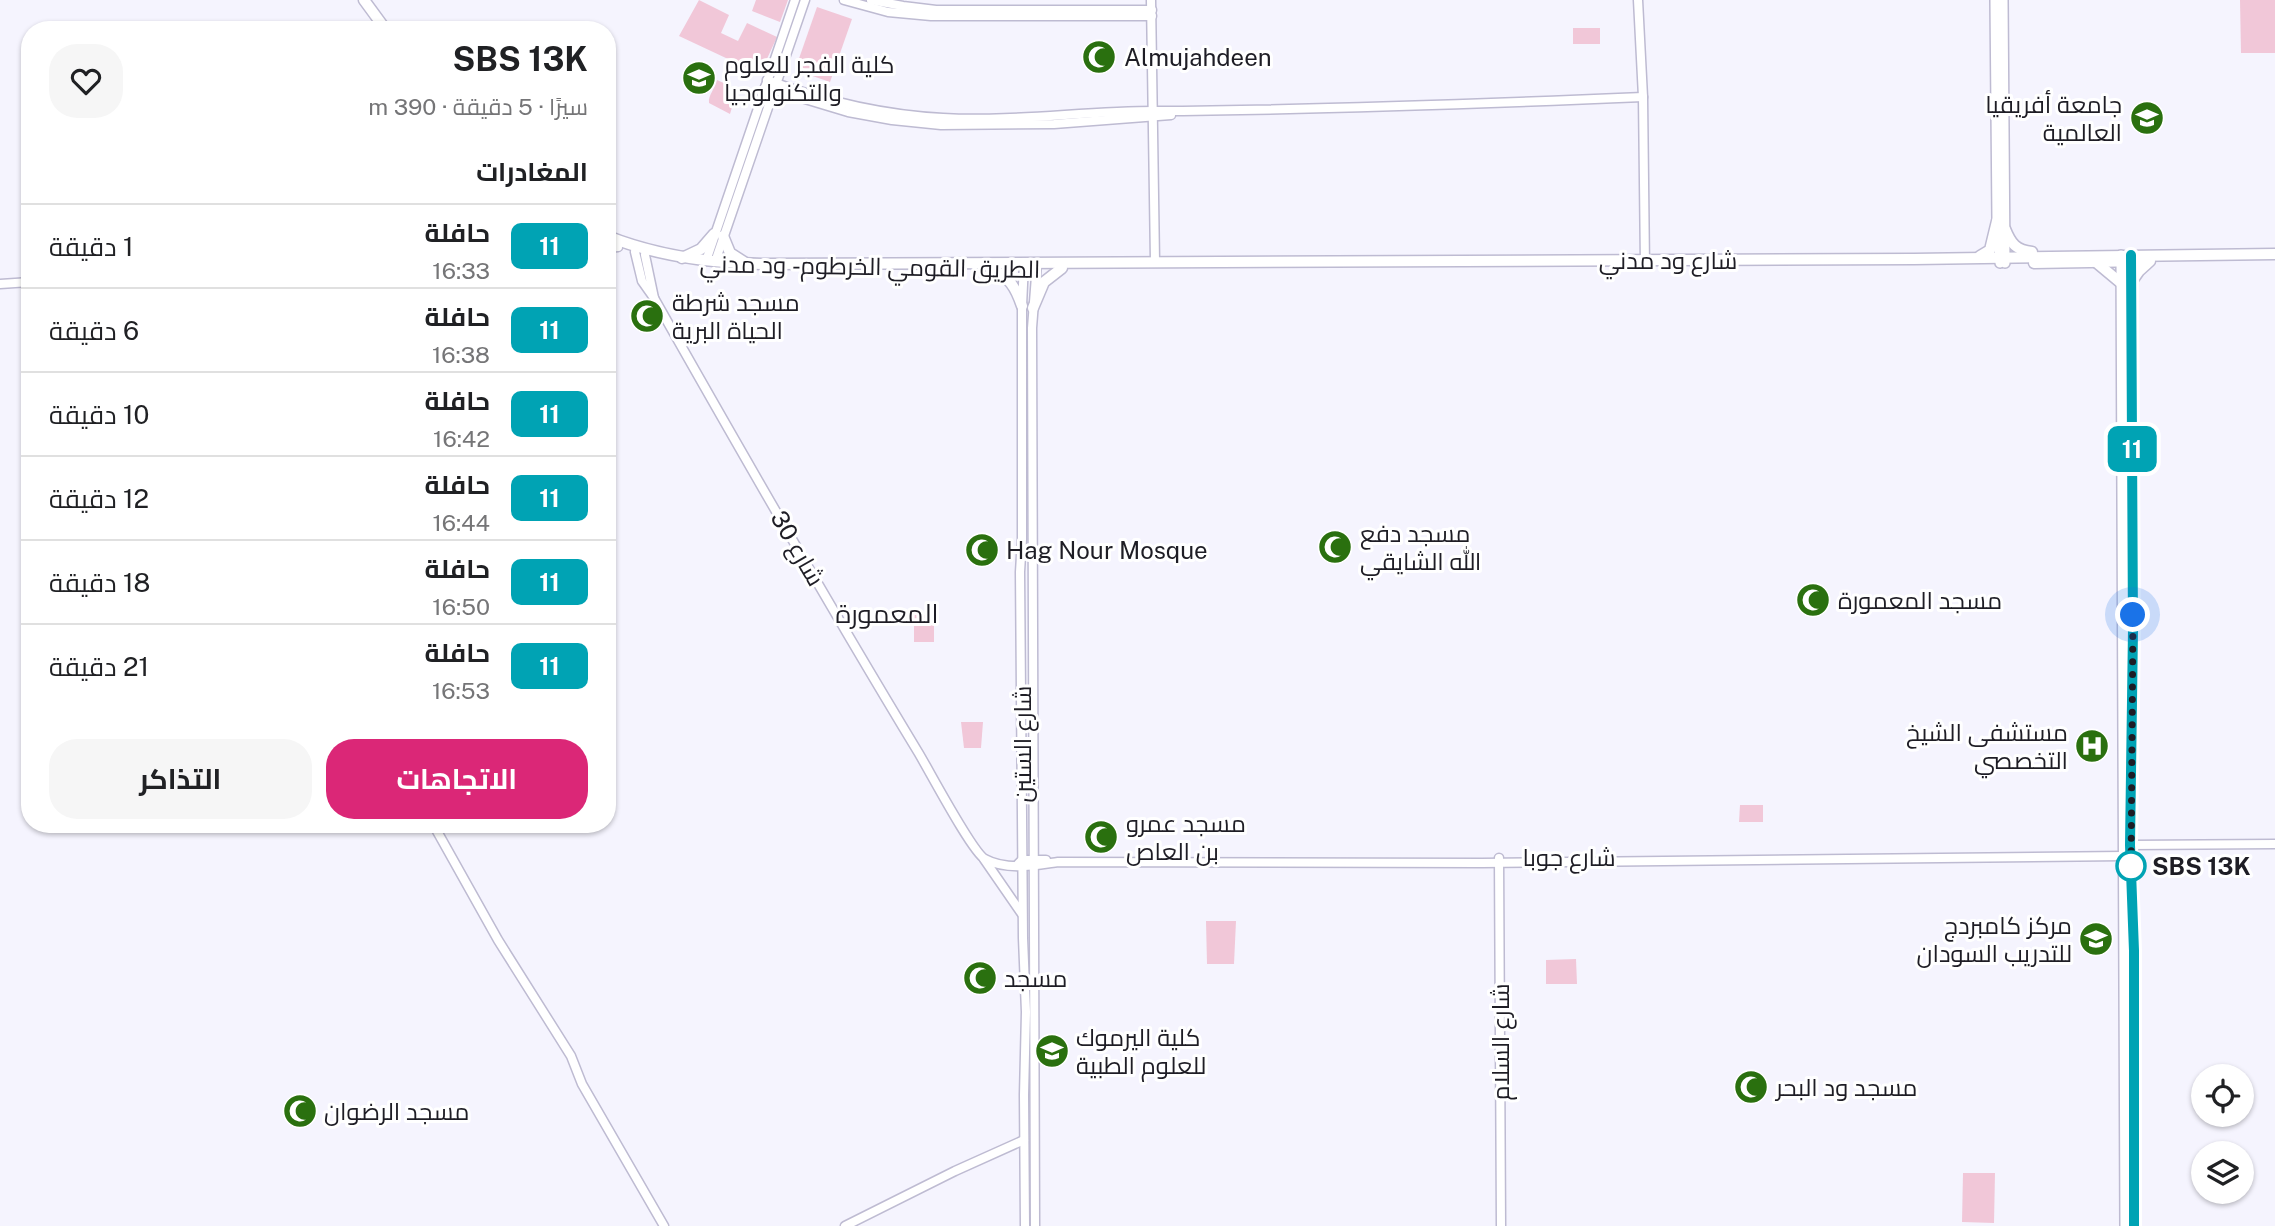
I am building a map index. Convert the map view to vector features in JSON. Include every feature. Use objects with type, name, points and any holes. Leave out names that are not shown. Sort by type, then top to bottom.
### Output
[{"type":"highway","points":[[357,0],[372,21]]},
{"type":"highway","points":[[364,0],[379,21]]},
{"type":"highway","points":[[1975,258],[1990,250],[1997,221]]},
{"type":"highway","points":[[2005,229],[2013,246],[2021,250],[2095,252],[2099,259],[2127,282],[2150,261]]},
{"type":"highway","points":[[682,258],[701,249],[719,235],[730,253],[748,264]]},
{"type":"highway","name":"الطريق القومي الخرطوم - ود مدني","points":[[616,239],[659,253],[710,262],[1094,267]]},
{"type":"highway","name":"الطريق القومي الخرطوم - ود مدني","points":[[616,247],[718,269],[991,269],[1024,266]]},
{"type":"highway","name":"شارع ود مدني","points":[[1094,267],[2099,259],[2275,254]]},
{"type":"highway","name":"شارع ود مدني","points":[[1061,265],[1155,262],[1645,263],[1975,258],[2002,260]]},
{"type":"highway","name":"شارع ود مدني","points":[[2126,258],[2150,261],[2275,260]]},
{"type":"highway","points":[[1032,313],[1044,282],[1061,265]]},
{"type":"highway","points":[[991,269],[1002,274],[1012,284],[1022,306]]},
{"type":"main road","points":[[1995,0],[2000,163],[2005,229],[2002,260]]},
{"type":"main road","points":[[2002,260],[1997,221],[2003,0]]},
{"type":"main road","points":[[2125,1226],[2129,990],[2126,851],[2126,258]]},
{"type":"main road","points":[[2129,990],[2134,1226]]},
{"type":"street","points":[[710,262],[782,50],[795,0]]},
{"type":"street","points":[[782,50],[805,0]]},
{"type":"street","points":[[844,0],[888,12],[931,16],[1152,13]]},
{"type":"street","points":[[871,0],[936,10],[1152,13]]},
{"type":"street","points":[[1151,0],[1155,262]]},
{"type":"street","points":[[1638,0],[1643,97],[1645,263]]},
{"type":"street","points":[[770,85],[871,117],[941,125],[1054,124],[1184,112],[1311,110],[1643,97]]},
{"type":"street","name":"شارع 30","points":[[640,254],[642,281],[747,464],[947,802],[1022,914]]},
{"type":"street","name":"شارع الستين","points":[[1024,266],[1020,864],[1026,1012],[1025,1226]]},
{"type":"street","name":"شارع الستين","points":[[1035,1226],[1032,313],[1036,266]]},
{"type":"street","points":[[0,284],[21,283]]},
{"type":"street","points":[[1022,318],[1032,313]]},
{"type":"street","points":[[1022,328],[1032,328]]},
{"type":"street","points":[[1020,582],[1032,582]]},
{"type":"street","points":[[1021,595],[1032,595]]},
{"type":"street","points":[[438,833],[498,940],[571,1056],[582,1084],[664,1226]]},
{"type":"street","name":"شارع جوبا","points":[[1020,864],[1055,859],[1176,861],[1769,858],[2126,851],[2275,844]]},
{"type":"street","points":[[984,859],[999,864],[1020,864]]},
{"type":"street","name":"شارع السلام","points":[[1499,860],[1501,1226]]},
{"type":"street","points":[[845,1226],[1024,1140]]},
{"type":"shaded area","points":[[699,0],[729,15],[721,33],[738,41],[747,23],[777,37],[760,74],[679,36]]},
{"type":"shaded area","points":[[756,0],[788,0],[780,22],[752,11]]},
{"type":"shaded area","points":[[2240,0],[2275,0],[2275,53],[2241,53]]},
{"type":"shaded area","points":[[817,7],[852,19],[830,82],[795,70]]},
{"type":"shaded area","points":[[1573,28],[1600,28],[1600,44],[1573,44]]},
{"type":"shaded area","points":[[717,80],[728,85],[733,99],[730,114],[709,103]]},
{"type":"shaded area","points":[[914,615],[934,615],[934,642],[914,642]]},
{"type":"shaded area","points":[[961,722],[983,722],[981,748],[964,748]]},
{"type":"shaded area","points":[[1740,805],[1763,805],[1763,822],[1739,822]]},
{"type":"shaded area","points":[[1206,921],[1236,921],[1234,964],[1207,964]]},
{"type":"shaded area","points":[[1576,959],[1577,984],[1546,984],[1546,960]]},
{"type":"shaded area","points":[[1963,1173],[1995,1173],[1994,1223],[1962,1222]]},
{"type":"bus line","name":"11","points":[[2131,255],[2133,629],[2130,845],[2134,951],[2134,1226]]},
{"type":"place","name":"Almujahdeen","points":[[1099,57]]},
{"type":"place","name":"كلية الفجر للعلوم والتكنولوجيا","points":[[699,78]]},
{"type":"place","name":"جامعة أفريقيا العالمية","points":[[2147,118]]},
{"type":"place","name":"مسجد شرطة الحياة البرية","points":[[647,316]]},
{"type":"place","name":"مسجد دفع الله الشايقي","points":[[1335,547]]},
{"type":"place","name":"Hag Nour Mosque","points":[[982,550]]},
{"type":"place","name":"مسجد المعمورة","points":[[1813,600]]},
{"type":"place","name":"مستشفى الشيخ التخصصي","points":[[2092,746]]},
{"type":"place","name":"مسجد عمرو بن العاص","points":[[1101,837]]},
{"type":"place","name":"SBS 13K","points":[[2131,866]]},
{"type":"place","name":"مركز كامبردج للتدريب السودان","points":[[2096,939]]},
{"type":"place","name":"مسجد","points":[[980,978]]},
{"type":"place","name":"كلية اليرموك للعلوم الطبية","points":[[1052,1051]]},
{"type":"place","name":"مسجد ود البحر","points":[[1751,1087]]},
{"type":"place","name":"مسجد الرضوان","points":[[300,1111]]},
{"type":"district","name":"المعمورة","points":[[887,613]]},
{"type":"route","points":[[2131,866],[2131,871],[2133,615]]}]
